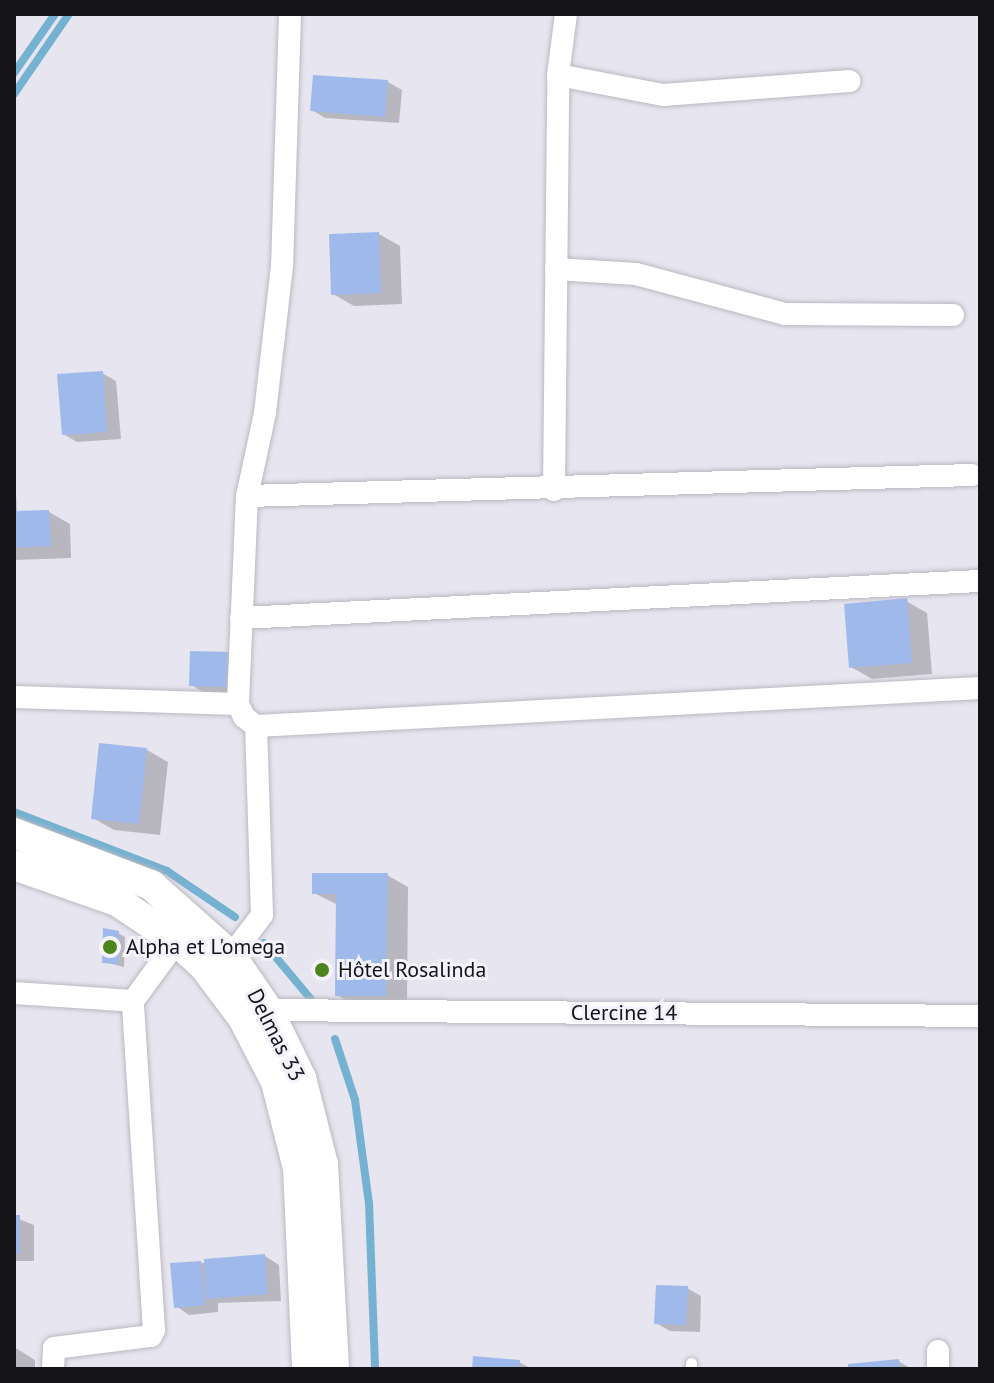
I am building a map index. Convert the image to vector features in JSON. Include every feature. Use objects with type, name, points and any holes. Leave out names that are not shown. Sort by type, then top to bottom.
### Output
[{"type":"main road","name":"Delmas 33","points":[[14,833],[151,885],[231,956],[268,1010],[301,1078],[323,1164],[334,1369]]},
{"type":"main road","name":"Delmas 33","points":[[14,865],[117,901],[177,941],[204,966],[243,1018],[276,1082],[298,1168],[307,1369]]},
{"type":"street","points":[[231,956],[262,915],[256,726],[238,704],[247,496],[265,413],[282,266],[290,14]]},
{"type":"street","points":[[554,490],[558,75],[566,14]]},
{"type":"street","points":[[558,75],[663,95],[849,81]]},
{"type":"street","points":[[556,269],[636,274],[785,314],[953,315]]},
{"type":"street","points":[[247,496],[554,490],[972,475]]},
{"type":"street","points":[[241,618],[980,581]]},
{"type":"street","points":[[256,726],[980,688]]},
{"type":"street","points":[[14,697],[238,704]]},
{"type":"street","points":[[53,1369],[54,1348],[151,1336],[154,1330],[133,1001],[177,941]]},
{"type":"street","points":[[14,993],[133,1001]]},
{"type":"street","name":"Clercine 14","points":[[268,1010],[980,1016]]},
{"type":"building","points":[[313,75],[388,80],[385,117],[310,111]]},
{"type":"building","points":[[379,232],[381,293],[331,295],[329,234]]},
{"type":"building","points":[[103,371],[107,432],[62,435],[57,374]]},
{"type":"building","points":[[49,510],[51,546],[14,548],[14,511]]},
{"type":"building","points":[[907,598],[912,663],[849,668],[844,604]]},
{"type":"building","points":[[190,651],[232,652],[231,687],[189,686]]},
{"type":"building","points":[[99,743],[147,748],[139,824],[91,819]]},
{"type":"building","points":[[312,873],[388,873],[386,996],[335,996],[336,894],[312,894]]},
{"type":"building","name":"Alpha et L'omega","points":[[103,928],[119,931],[118,964],[102,963]]},
{"type":"building","points":[[14,1215],[20,1215],[20,1254],[14,1254]]},
{"type":"building","points":[[265,1254],[268,1294],[206,1299],[204,1259]]},
{"type":"building","points":[[201,1261],[205,1305],[174,1308],[170,1263]]},
{"type":"building","points":[[656,1285],[688,1286],[686,1325],[654,1324]]},
{"type":"building","points":[[473,1356],[520,1360],[519,1369],[472,1369]]},
{"type":"building","points":[[899,1359],[900,1369],[848,1369],[848,1364]]},
{"type":"waterway","points":[[14,73],[55,14]]},
{"type":"waterway","points":[[14,94],[69,14]]},
{"type":"waterway","points":[[14,812],[167,871],[235,917]]},
{"type":"waterway","points":[[264,943],[310,998]]},
{"type":"waterway","points":[[335,1039],[355,1100],[369,1203],[375,1369]]},
{"type":"place","name":"Alpha et L'omega","points":[[110,947]]},
{"type":"place","name":"Hôtel Rosalinda","points":[[322,970]]}]
